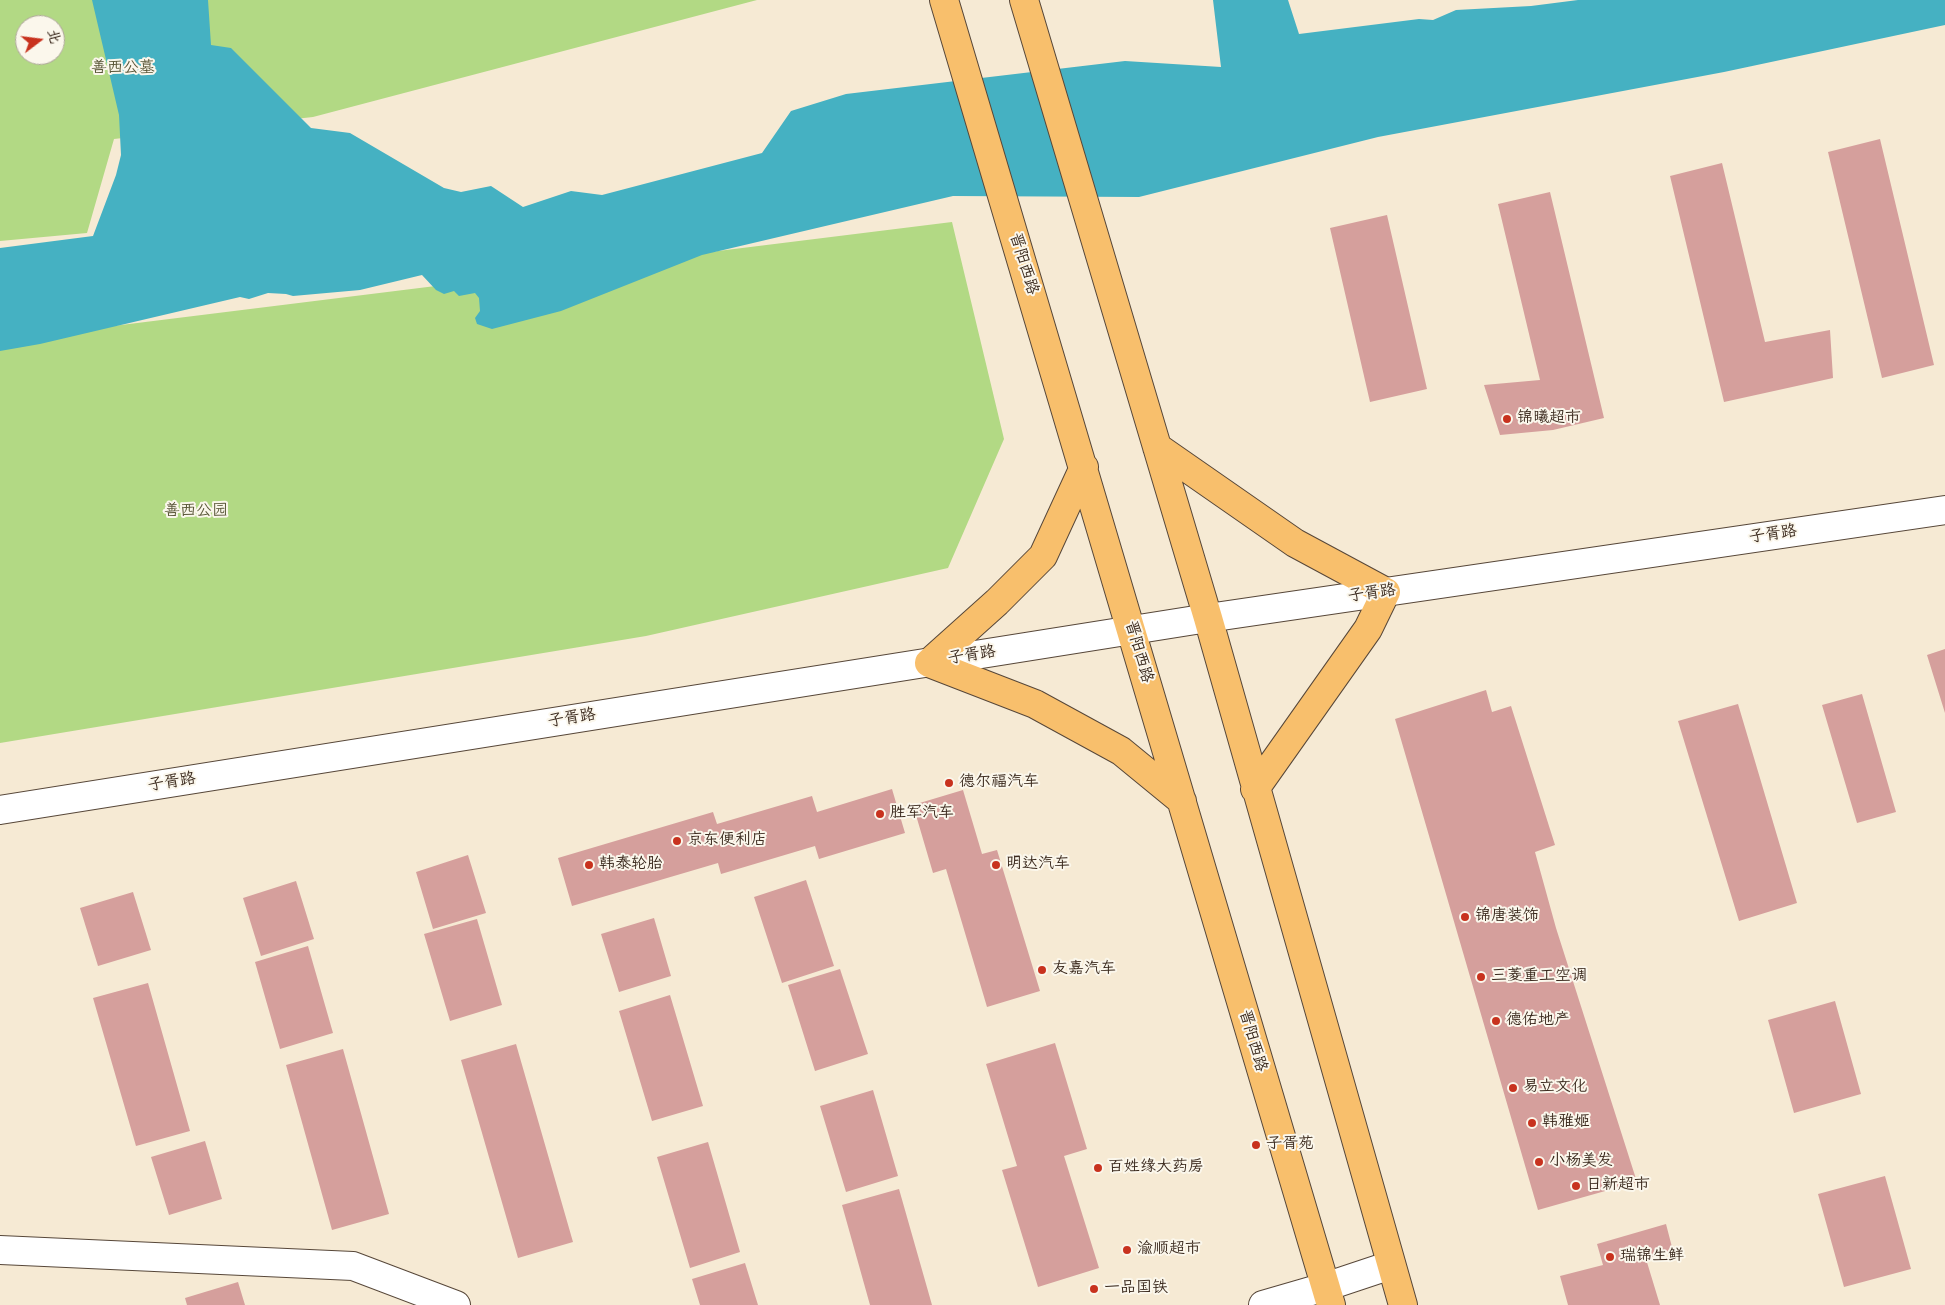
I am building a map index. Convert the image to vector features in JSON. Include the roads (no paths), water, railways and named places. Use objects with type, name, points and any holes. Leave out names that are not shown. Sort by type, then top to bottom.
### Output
[{"type":"main road","name":"晋阳西路","points":[[944,0],[1084,467],[1328,1296]]},
{"type":"main road","points":[[1024,0],[1208,618],[1403,1305]]},
{"type":"main road","points":[[1157,447],[1296,543],[1386,592],[1368,629],[1255,789]]},
{"type":"main road","points":[[1084,467],[1043,556],[997,602],[929,663],[1035,704],[1121,751],[1182,801]]},
{"type":"street","name":"子胥路","points":[[0,810],[1208,618],[1945,510]]},
{"type":"street","points":[[0,1250],[353,1266],[456,1305]]},
{"type":"street","points":[[1263,1305],[1328,1296],[1391,1265]]},
{"type":"water","points":[[92,0],[208,0],[211,45],[231,48],[311,128],[350,133],[444,188],[461,192],[491,186],[523,207],[571,191],[602,195],[762,153],[791,111],[846,94],[1125,61],[1221,67],[1213,0],[1288,0],[1299,34],[1419,19],[1433,20],[1456,10],[1531,6],[1578,0],[1945,0],[1945,25],[1724,72],[1378,137],[1139,197],[953,196],[702,255],[561,311],[492,329],[477,324],[475,318],[480,311],[479,298],[475,293],[459,296],[454,291],[444,294],[436,290],[422,275],[360,290],[293,296],[268,293],[249,299],[240,297],[40,344],[0,351],[0,248],[93,236],[116,175],[121,155],[119,115]]},
{"type":"place","name":"锦曦超市","points":[[1507,419]]},
{"type":"place","name":"德尔福汽车","points":[[949,783]]},
{"type":"place","name":"胜军汽车","points":[[880,814]]},
{"type":"place","name":"京东便利店","points":[[677,841]]},
{"type":"place","name":"韩泰轮胎","points":[[589,865]]},
{"type":"place","name":"明达汽车","points":[[996,865]]},
{"type":"place","name":"锦唐装饰","points":[[1465,917]]},
{"type":"place","name":"友嘉汽车","points":[[1042,970]]},
{"type":"place","name":"三菱重工空调","points":[[1481,977]]},
{"type":"place","name":"德佑地产","points":[[1496,1021]]},
{"type":"place","name":"易立文化","points":[[1513,1088]]},
{"type":"place","name":"韩雅姬","points":[[1532,1123]]},
{"type":"place","name":"子胥苑","points":[[1256,1145]]},
{"type":"place","name":"小杨美发","points":[[1539,1162]]},
{"type":"place","name":"百姓缘大药房","points":[[1098,1168]]},
{"type":"place","name":"日新超市","points":[[1576,1186]]},
{"type":"place","name":"渝顺超市","points":[[1127,1250]]},
{"type":"place","name":"瑞锦生鲜","points":[[1610,1257]]},
{"type":"place","name":"一品国铁","points":[[1094,1289]]},
{"type":"park label","name":"善西公墓","points":[[123,69]]},
{"type":"park label","name":"善西公园","points":[[196,512]]}]
